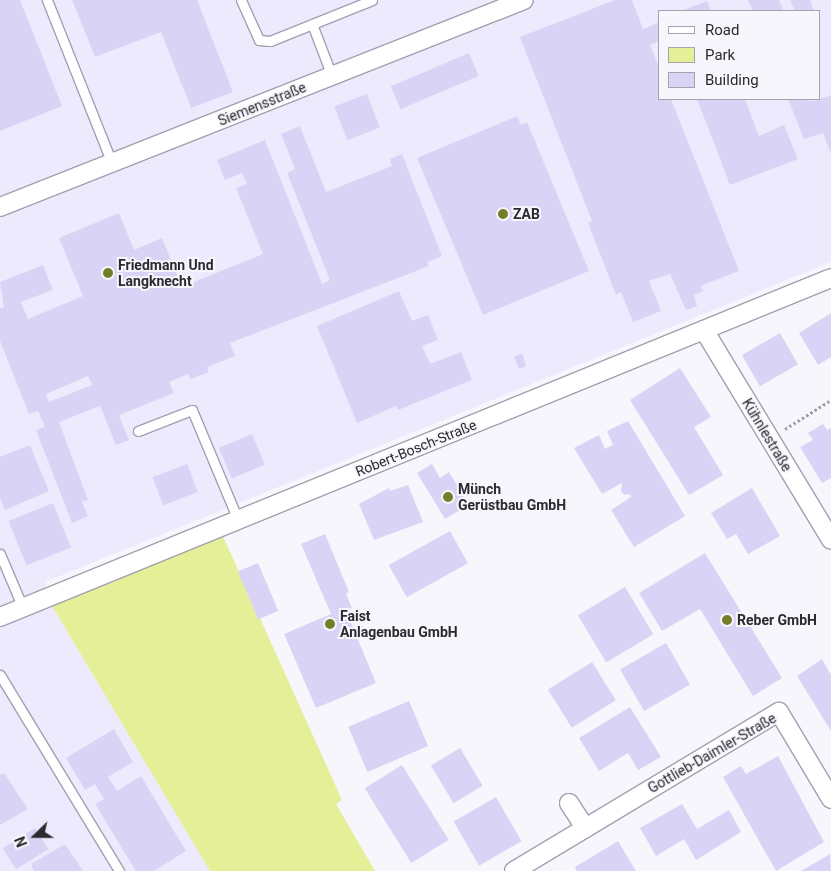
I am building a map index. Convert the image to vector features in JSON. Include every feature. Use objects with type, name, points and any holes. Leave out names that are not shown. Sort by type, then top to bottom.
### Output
[{"type":"street","name":"Siemensstraße","points":[[0,207],[524,0]]},
{"type":"street","name":"Robert-Bosch-Straße","points":[[0,617],[831,278]]},
{"type":"street","name":"Kühnlestraße","points":[[704,330],[831,540]]},
{"type":"street","name":"Gottlieb-Daimler-Straße","points":[[514,871],[779,712],[831,799]]},
{"type":"street","points":[[569,803],[585,828]]},
{"type":"lane","points":[[47,0],[112,163]]},
{"type":"lane","points":[[241,0],[259,40],[270,41],[372,0]]},
{"type":"lane","points":[[312,24],[332,76]]},
{"type":"lane","points":[[138,431],[192,410],[238,520]]},
{"type":"lane","points":[[0,554],[23,608]]},
{"type":"lane","points":[[0,675],[119,871]]},
{"type":"path","points":[[770,438],[831,400]]},
{"type":"shaded area","points":[[0,0],[831,0],[831,262],[45,582],[49,601],[210,871],[0,871]]},
{"type":"green space","points":[[221,532],[342,800],[336,804],[375,871],[210,871],[49,601]]},
{"type":"building","points":[[0,0],[20,0],[62,106],[0,131]]},
{"type":"building","points":[[72,0],[197,0],[233,92],[191,108],[161,32],[95,57]]},
{"type":"building","points":[[615,0],[632,0],[643,29],[658,23],[658,42],[650,45],[658,65],[658,100],[671,100],[739,271],[700,286],[703,291],[694,295],[697,306],[686,310],[670,274],[649,281],[661,311],[633,322],[621,292],[616,295],[588,223],[592,221],[520,37]]},
{"type":"building","points":[[748,0],[779,0],[784,10],[753,10]]},
{"type":"building","points":[[790,0],[810,0],[814,10],[795,10]]},
{"type":"building","points":[[707,1],[711,10],[684,10]]},
{"type":"building","points":[[469,53],[479,76],[401,109],[391,86]]},
{"type":"building","points":[[367,94],[380,128],[347,140],[334,107]]},
{"type":"building","points":[[831,95],[831,154],[823,133],[804,139],[788,100],[814,101]]},
{"type":"building","points":[[697,100],[745,100],[759,136],[784,125],[798,159],[730,185]]},
{"type":"building","name":"ZAB","points":[[517,116],[521,125],[527,122],[589,271],[483,315],[417,158]]},
{"type":"building","points":[[300,126],[326,192],[392,166],[390,159],[402,154],[442,256],[427,262],[429,266],[230,343],[235,356],[207,367],[209,372],[191,379],[188,374],[169,382],[174,393],[119,415],[129,440],[116,445],[100,406],[59,422],[88,500],[82,502],[88,516],[72,523],[36,430],[45,427],[38,411],[29,414],[0,341],[0,308],[4,307],[0,282],[43,265],[53,290],[21,302],[28,319],[83,296],[59,238],[119,213],[134,250],[162,238],[182,287],[263,254],[236,188],[247,184],[242,173],[225,180],[217,160],[265,140],[322,284],[330,280],[287,173],[295,169],[281,134]],"holes":[[[88,376],[92,385],[49,402],[46,394]]]},
{"type":"building","points":[[399,291],[412,321],[428,315],[438,340],[422,346],[430,364],[461,352],[472,380],[398,410],[396,406],[357,423],[317,326]]},
{"type":"building","points":[[831,313],[831,357],[818,365],[799,333]]},
{"type":"building","points":[[780,333],[798,364],[760,386],[742,355]]},
{"type":"building","points":[[522,353],[526,366],[519,369],[514,357]]},
{"type":"building","points":[[680,368],[711,417],[694,427],[723,475],[689,495],[630,400]]},
{"type":"building","points":[[628,421],[685,516],[634,547],[611,510],[631,497],[629,494],[624,495],[621,491],[622,483],[602,494],[574,448],[599,435],[605,449],[613,445],[607,431]]},
{"type":"building","points":[[823,424],[827,430],[831,428],[831,478],[822,483],[800,447],[813,440],[808,433]]},
{"type":"building","points":[[252,434],[265,464],[232,478],[219,448]]},
{"type":"building","points":[[30,445],[49,491],[5,510],[0,498],[0,457]]},
{"type":"building","points":[[187,464],[198,492],[163,505],[152,477]]},
{"type":"building","name":"Münch Gerüstbau GmbH","points":[[432,464],[440,478],[449,472],[469,505],[445,519],[417,473]]},
{"type":"building","points":[[408,485],[423,522],[374,540],[359,504],[389,488],[390,491]]},
{"type":"building","points":[[752,488],[780,536],[748,554],[736,534],[727,539],[711,513]]},
{"type":"building","points":[[53,503],[71,548],[26,565],[8,521]]},
{"type":"building","points":[[450,531],[468,563],[407,597],[389,565]]},
{"type":"building","name":"Faist Anlagenbau GmbH","points":[[325,534],[349,592],[346,594],[352,608],[346,611],[376,683],[316,708],[284,634],[331,614],[301,544]]},
{"type":"building","name":"Reber GmbH","points":[[705,553],[782,678],[753,696],[700,609],[662,631],[639,593]]},
{"type":"building","points":[[258,563],[278,611],[258,619],[238,572]]},
{"type":"building","points":[[625,587],[653,634],[606,662],[578,615]]},
{"type":"building","points":[[666,643],[690,685],[644,711],[620,670]]},
{"type":"building","points":[[822,659],[831,675],[831,731],[797,676]]},
{"type":"building","points":[[592,662],[616,700],[572,728],[548,690]]},
{"type":"building","points":[[409,701],[428,746],[367,772],[348,727]]},
{"type":"building","points":[[630,707],[661,757],[638,770],[628,753],[599,771],[579,738]]},
{"type":"building","points":[[114,729],[133,762],[108,777],[117,791],[141,776],[186,851],[154,871],[136,871],[95,804],[104,799],[95,784],[85,790],[66,758]]},
{"type":"building","points":[[460,748],[483,786],[454,803],[431,766]]},
{"type":"building","points":[[778,756],[824,842],[776,871],[723,777],[741,766],[746,774]]},
{"type":"building","points":[[402,765],[449,840],[411,863],[365,788]]},
{"type":"building","points":[[4,773],[28,809],[0,825],[0,775]]},
{"type":"building","points":[[496,797],[522,841],[479,866],[454,822]]},
{"type":"building","points":[[682,804],[697,829],[729,810],[741,832],[696,860],[684,839],[656,856],[640,828]]},
{"type":"building","points":[[35,828],[48,849],[16,869],[3,848]]},
{"type":"building","points":[[618,841],[636,871],[577,871],[575,867]]},
{"type":"building","points":[[65,844],[83,871],[34,871],[31,864]]},
{"type":"building","points":[[830,854],[831,871],[801,871]]},
{"type":"place","name":"ZAB","points":[[503,214]]},
{"type":"place","name":"Friedmann Und Langknecht","points":[[108,273]]},
{"type":"place","name":"Münch Gerüstbau GmbH","points":[[448,497]]},
{"type":"place","name":"Reber GmbH","points":[[727,620]]},
{"type":"place","name":"Faist Anlagenbau GmbH","points":[[330,624]]}]
